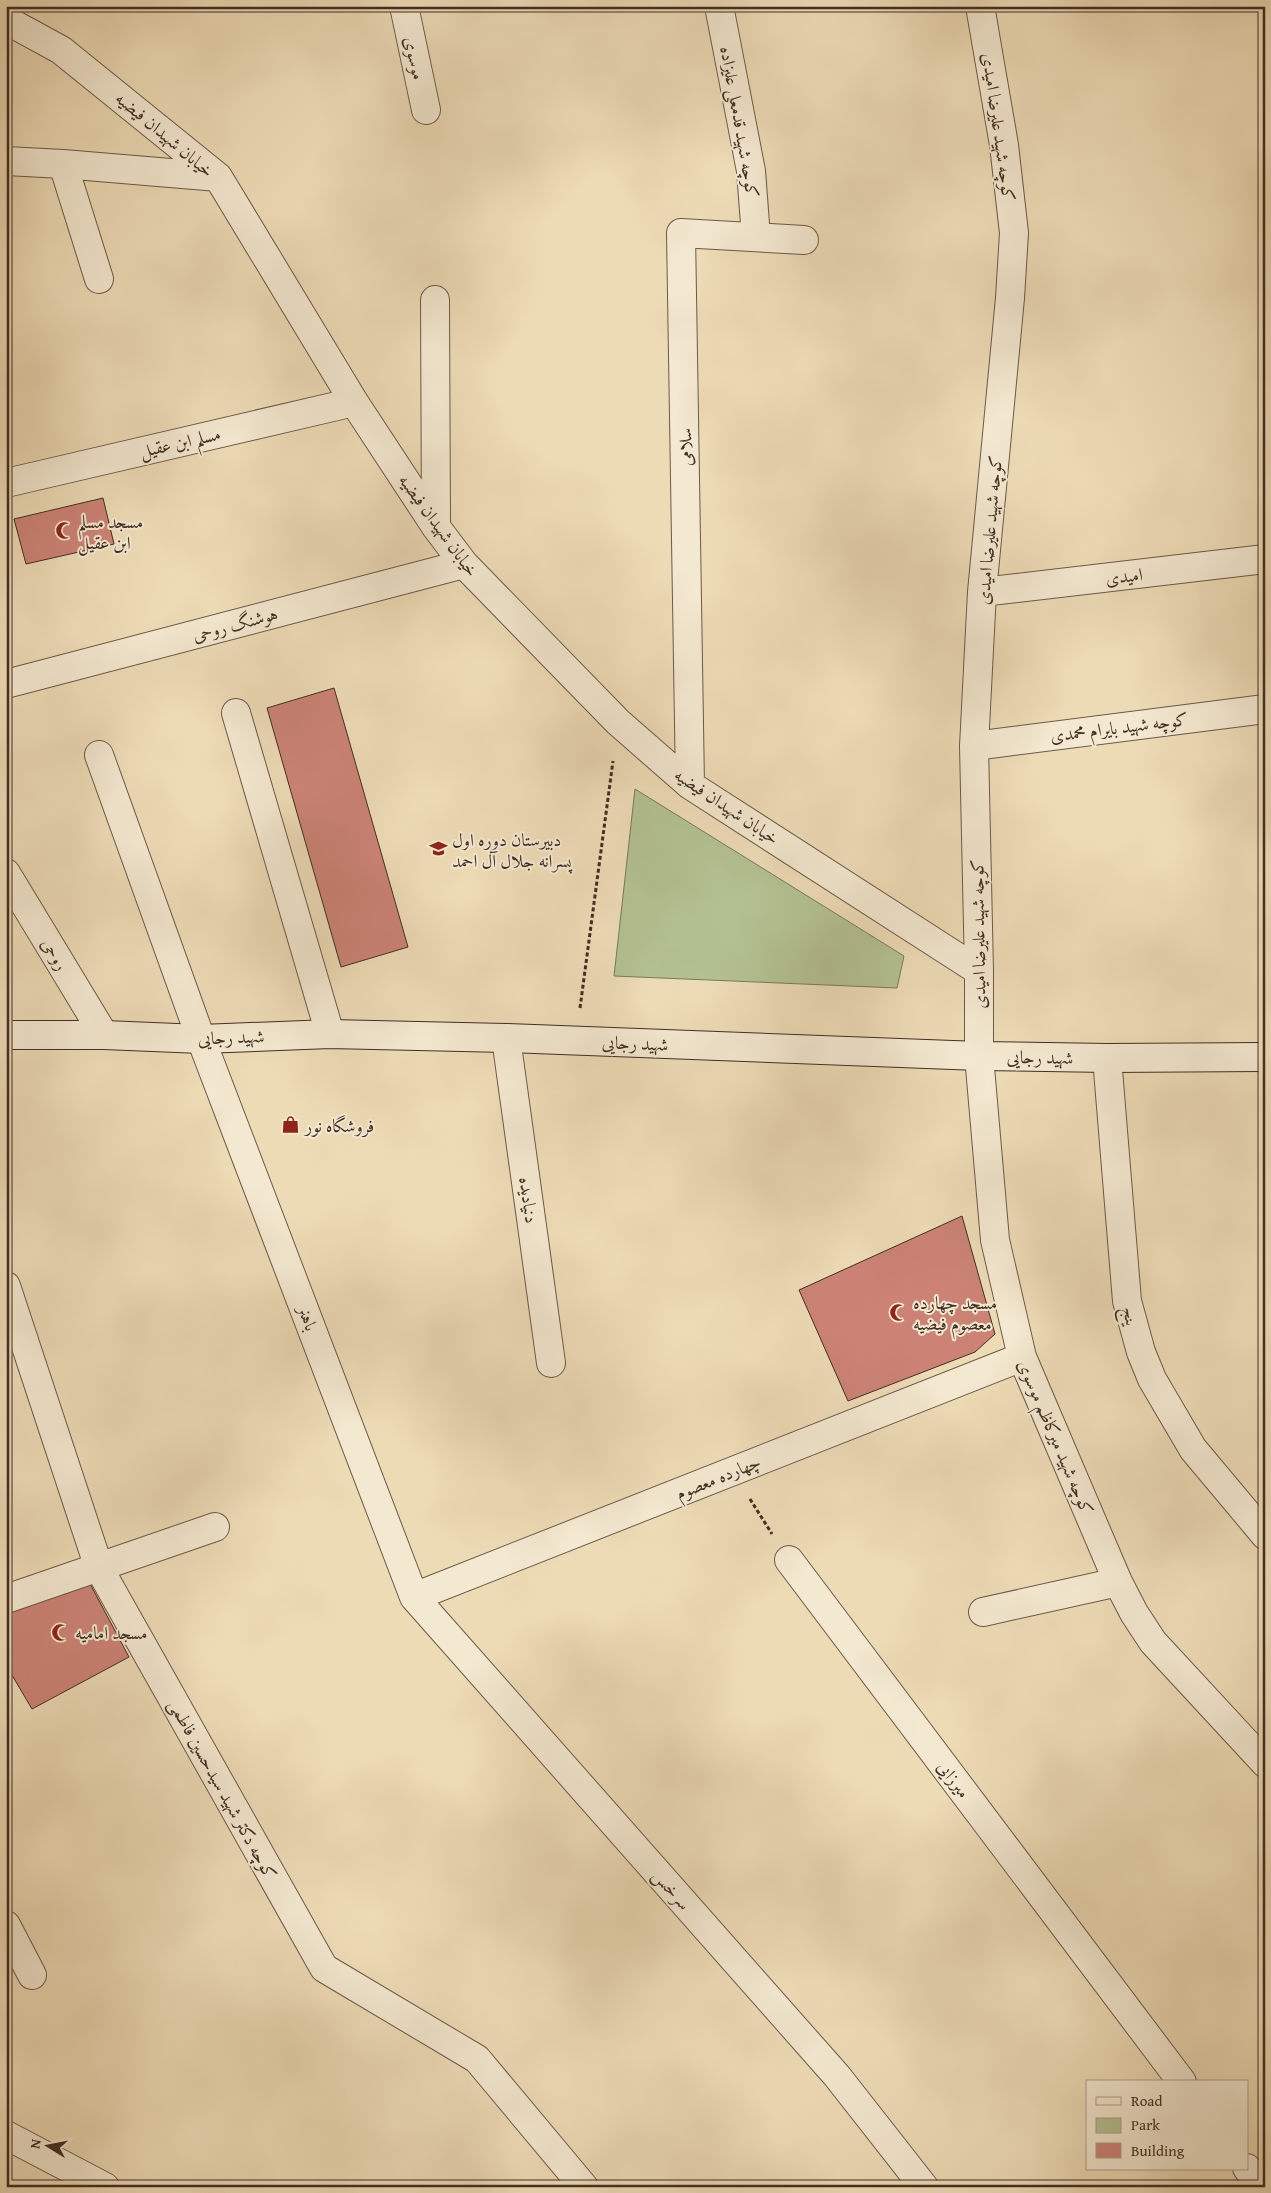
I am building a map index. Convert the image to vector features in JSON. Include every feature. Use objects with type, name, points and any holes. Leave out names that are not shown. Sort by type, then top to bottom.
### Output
[{"type":"street","name":"موسوی","points":[[404,6],[426,110]]},
{"type":"street","name":"کوچه شهید قدمعلی علیزاده","points":[[720,6],[752,171],[756,238]]},
{"type":"street","name":"کوچه شهید علیرضا امیدی","points":[[979,1056],[974,746],[982,592],[1010,298],[1014,233],[1004,145],[980,6]]},
{"type":"street","name":"خیابان شهیدان فیضیه","points":[[6,20],[62,50],[218,177],[354,402],[436,527],[464,564],[618,722],[690,785],[979,971]]},
{"type":"street","points":[[6,161],[218,177]]},
{"type":"street","points":[[62,164],[99,279]]},
{"type":"street","name":"سلامی","points":[[690,785],[681,233],[804,240]]},
{"type":"street","points":[[435,300],[436,527]]},
{"type":"street","name":"مسلم ابن عقیل","points":[[6,483],[354,402]]},
{"type":"street","name":"امیدی","points":[[982,592],[1265,559]]},
{"type":"street","name":"هوشنگ روحی","points":[[6,684],[464,564]]},
{"type":"street","name":"کوچه شهید بایرام محمدی","points":[[974,746],[1265,709]]},
{"type":"street","points":[[236,712],[330,1034]]},
{"type":"street","name":"باهنر","points":[[99,755],[201,1039],[414,1597]]},
{"type":"street","name":"روحی","points":[[6,873],[104,1035]]},
{"type":"street","name":"شهید رجایی","points":[[6,1035],[104,1035],[201,1039],[330,1034],[506,1038],[979,1056],[1107,1058],[1265,1057]]},
{"type":"street","name":"دنیادیده","points":[[506,1038],[551,1362]]},
{"type":"street","name":"کوچه شهید میرکاظم موسوی","points":[[979,1056],[994,1240],[1022,1357],[1118,1582],[1134,1613],[1153,1642],[1265,1763]]},
{"type":"street","name":"ینج","points":[[1107,1058],[1127,1301],[1141,1352],[1152,1379],[1193,1449],[1265,1534]]},
{"type":"street","name":"کوچه دکتر شهید سیدحسین فاطمی","points":[[6,1286],[99,1568],[324,1968],[478,2059],[584,2187]]},
{"type":"street","name":"چهارده معصوم","points":[[414,1597],[1022,1357]]},
{"type":"street","points":[[6,1599],[215,1527]]},
{"type":"street","name":"میرزایی","points":[[790,1560],[1180,2080]]},
{"type":"street","points":[[983,1612],[1118,1582]]},
{"type":"street","name":"سرخس","points":[[414,1597],[837,2076],[924,2187]]},
{"type":"street","points":[[6,1925],[32,1975]]},
{"type":"street","points":[[6,2135],[105,2187]]},
{"type":"street","points":[[1248,2169],[1261,2187]]},
{"type":"path","points":[[576,1041],[618,722]]},
{"type":"path","points":[[732,1472],[790,1560]]},
{"type":"green space","points":[[635,789],[904,956],[897,988],[614,976]]},
{"type":"building","name":"مسجد مسلم ابن عقیل","points":[[103,498],[114,544],[26,564],[14,519]]},
{"type":"building","points":[[334,688],[408,947],[341,967],[267,708]]},
{"type":"building","name":"مسجد چهارده معصوم فیضیه","points":[[962,1216],[995,1334],[975,1352],[848,1401],[799,1290]]},
{"type":"building","name":"مسجد امامیه","points":[[88,1580],[129,1657],[32,1709],[6,1665],[6,1608]]},
{"type":"place","name":"مسجد مسلم ابن عقیل","points":[[64,531]]},
{"type":"place","name":"دبیرستان دوره اول پسرانه جلال آل احمد","points":[[438,849]]},
{"type":"place","name":"فروشگاه نور","points":[[291,1125]]},
{"type":"place","name":"مسجد چهارده معصوم فیضیه","points":[[899,1312]]},
{"type":"place","name":"مسجد امامیه","points":[[61,1632]]}]
